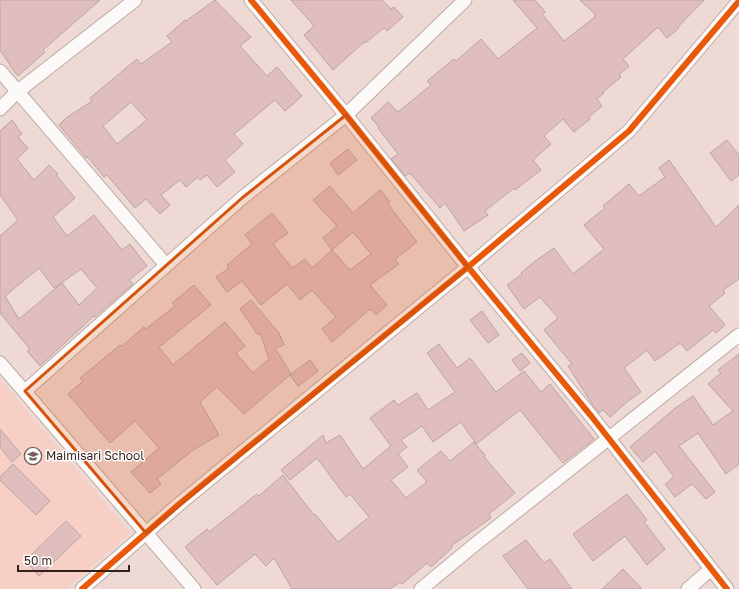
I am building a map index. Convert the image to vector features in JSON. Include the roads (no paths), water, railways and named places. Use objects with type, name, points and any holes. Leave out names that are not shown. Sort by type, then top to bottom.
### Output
[{"type":"street","points":[[0,109],[18,92],[135,0]]},
{"type":"street","points":[[251,0],[346,114],[468,267],[609,439],[727,589]]},
{"type":"street","points":[[25,391],[242,198],[346,114],[465,0]]},
{"type":"street","points":[[82,589],[178,505],[468,267],[629,131],[739,1]]},
{"type":"street","points":[[0,71],[166,265]]},
{"type":"street","points":[[421,589],[479,541],[737,340]]},
{"type":"street","points":[[0,363],[194,589]]},
{"type":"street","points":[[688,589],[711,569]]},
{"type":"place","name":"Maimisari School","points":[[33,456]]}]
